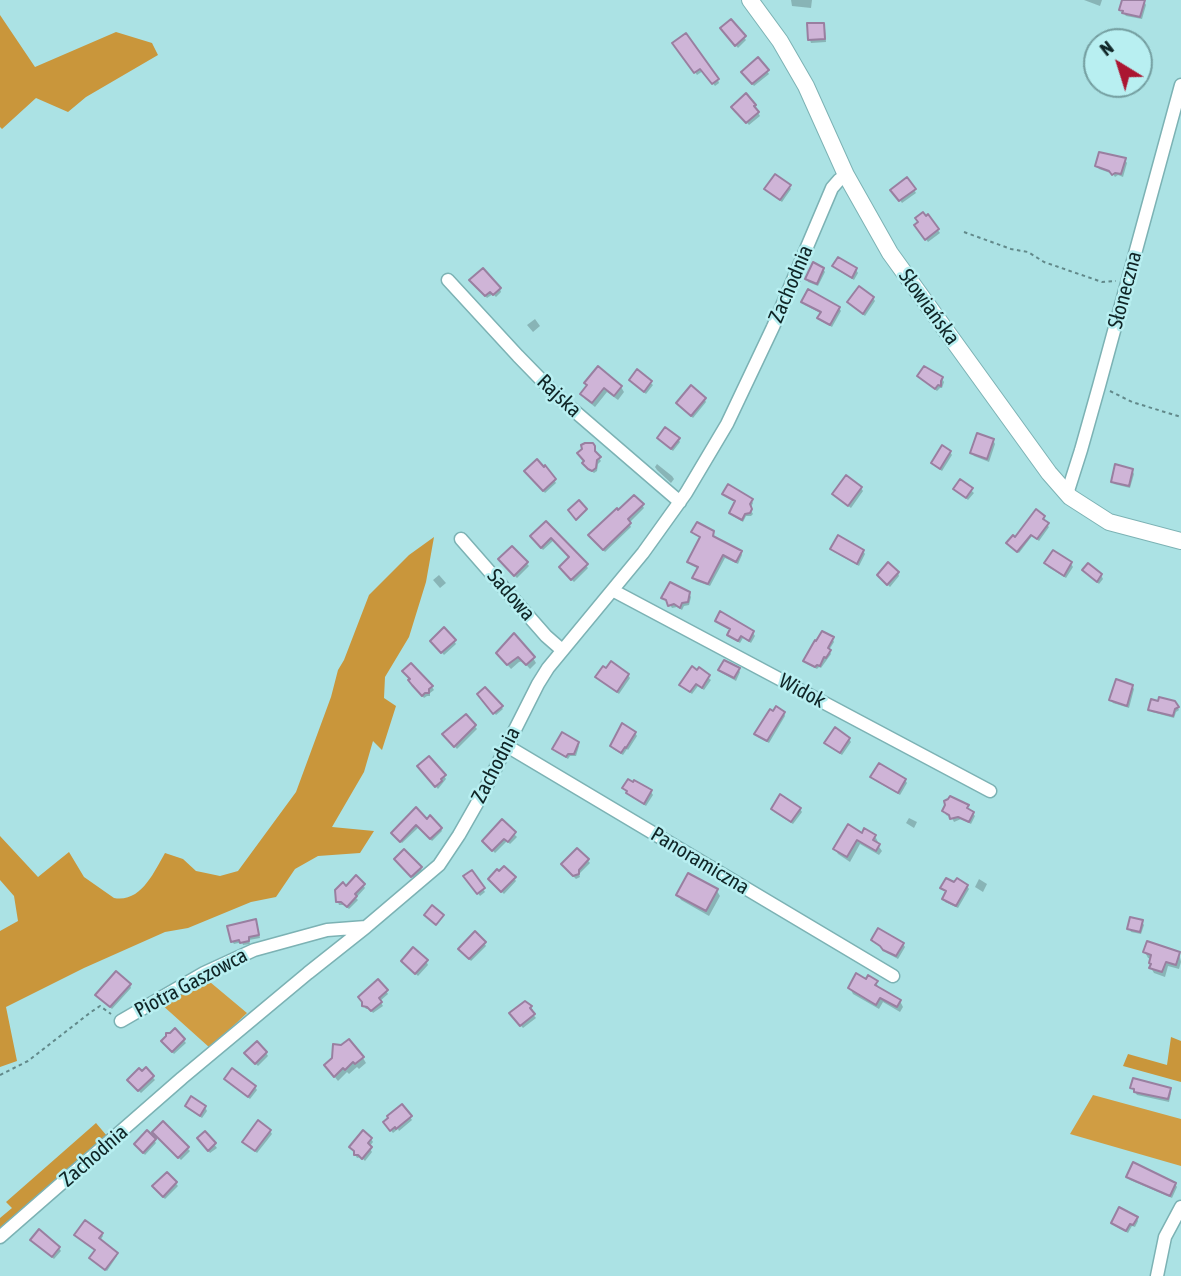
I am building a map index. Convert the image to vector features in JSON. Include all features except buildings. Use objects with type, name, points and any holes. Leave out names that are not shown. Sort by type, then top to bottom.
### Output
[{"type":"street","name":"Słowiańska","points":[[750,0],[780,41],[806,86],[846,175],[890,253],[1049,472],[1067,494],[1088,511],[1109,522],[1181,541]]},
{"type":"street","name":"Słoneczna","points":[[1067,494],[1181,85]]},
{"type":"street","name":"Zachodnia","points":[[0,1237],[193,1069],[439,865],[459,835],[538,684],[562,650],[643,553],[680,502],[727,424],[832,188],[846,175]]},
{"type":"street","name":"Rajska","points":[[448,280],[557,396],[680,502]]},
{"type":"street","name":"Sadowa","points":[[461,539],[546,636],[562,650]]},
{"type":"street","name":"Widok","points":[[614,591],[990,791]]},
{"type":"street","name":"Panoramiczna","points":[[507,746],[893,976]]},
{"type":"street","name":"Piotra Gaszowca","points":[[121,1021],[204,973],[254,950],[327,930],[366,927]]},
{"type":"street","points":[[1157,1276],[1166,1237],[1181,1207]]},
{"type":"path","points":[[964,232],[1011,249],[1028,252],[1044,262],[1102,282],[1128,280]]},
{"type":"path","points":[[1099,386],[1132,402],[1181,416]]},
{"type":"path","name":"Piotra Gaszowca","points":[[0,1075],[28,1061],[100,1006],[121,1021]]},
{"type":"shaded area","points":[[0,15],[35,67],[116,32],[152,43],[158,55],[86,97],[68,112],[36,98],[2,129]]},
{"type":"shaded area","points":[[434,537],[426,582],[409,637],[385,677],[384,698],[396,706],[382,750],[373,741],[364,772],[332,827],[374,831],[360,853],[318,856],[295,869],[276,897],[251,902],[188,928],[165,932],[6,1007],[17,1061],[0,1067],[0,931],[18,921],[14,896],[0,880],[0,836],[38,877],[69,852],[84,877],[114,898],[132,896],[139,891],[165,853],[183,859],[196,871],[220,876],[238,871],[296,792],[331,697],[338,670],[369,595],[409,555]]},
{"type":"shaded area","points":[[204,977],[247,1013],[210,1048],[161,1004]]},
{"type":"shaded area","points":[[1171,1037],[1181,1041],[1181,1082],[1123,1066],[1128,1054],[1167,1065]]},
{"type":"shaded area","points":[[1093,1095],[1181,1119],[1181,1166],[1070,1134]]},
{"type":"shaded area","points":[[96,1123],[107,1136],[0,1229],[0,1218],[12,1208],[6,1202]]}]
